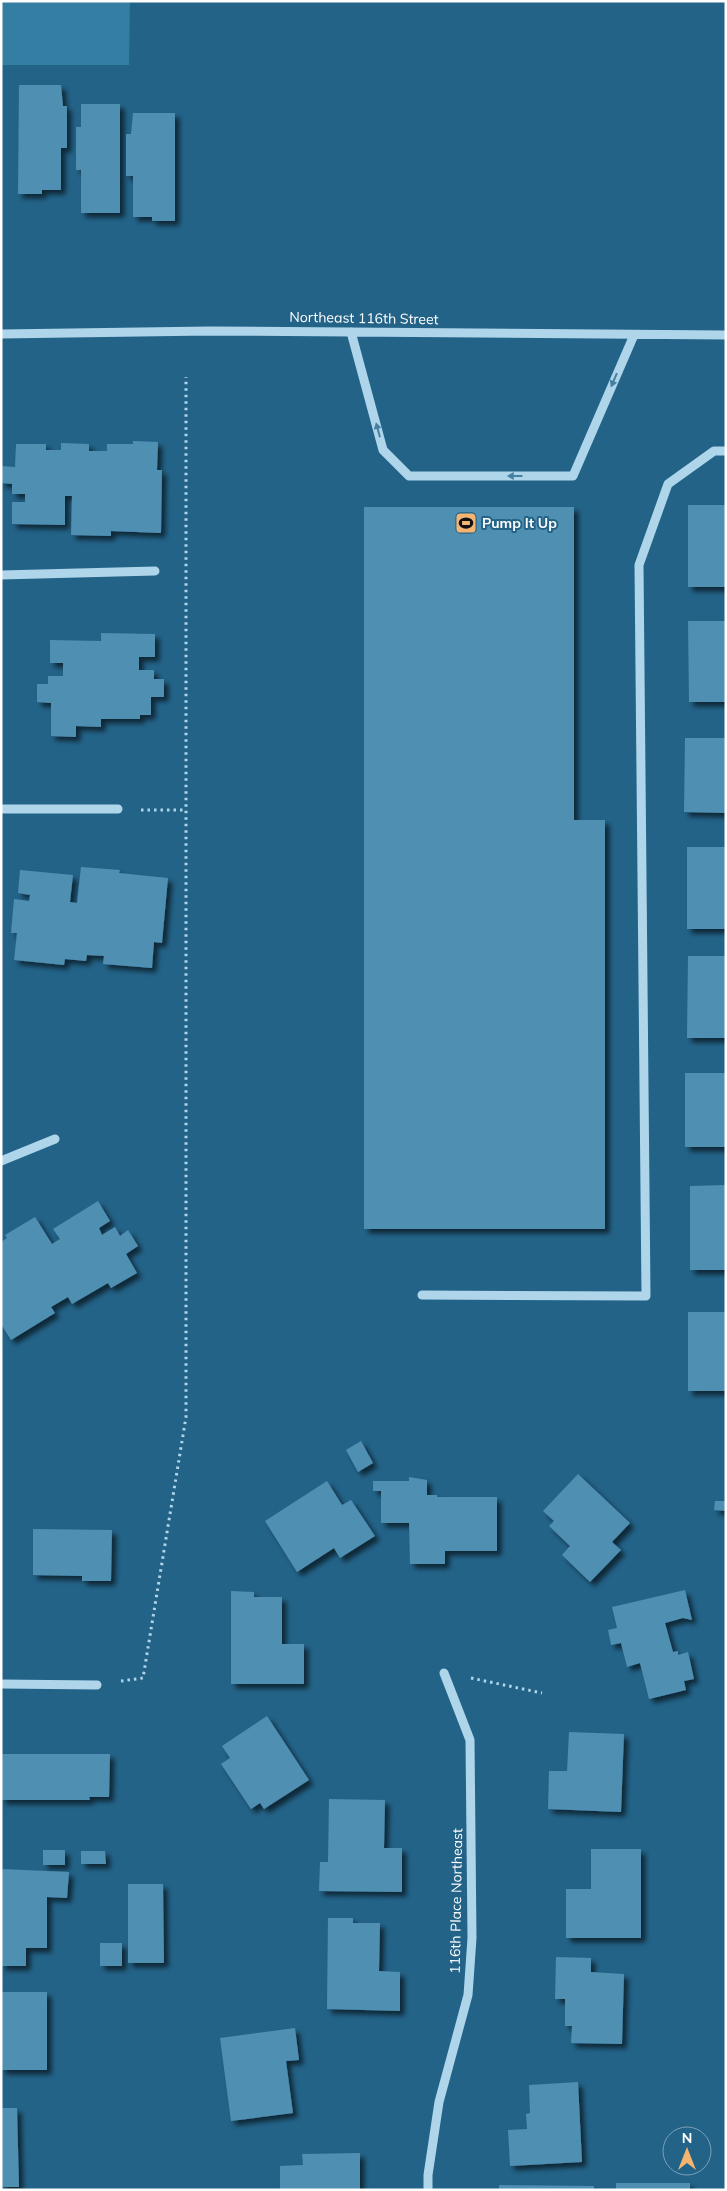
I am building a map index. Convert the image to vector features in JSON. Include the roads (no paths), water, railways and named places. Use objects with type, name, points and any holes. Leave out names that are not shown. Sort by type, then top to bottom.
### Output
[{"type":"street","name":"Northeast 116th Street","points":[[1,334],[209,331],[726,335]]},
{"type":"street","points":[[351,332],[383,450],[409,476],[573,476],[634,335]]},
{"type":"street","points":[[422,1295],[646,1296],[640,565],[668,484],[714,452],[726,452]]},
{"type":"street","points":[[1,575],[155,572]]},
{"type":"street","points":[[1,809],[118,809]]},
{"type":"street","points":[[1,1161],[55,1140]]},
{"type":"street","name":"116th Place Northeast","points":[[428,2190],[428,2176],[439,2102],[468,1995],[472,1938],[470,1740],[444,1673]]},
{"type":"street","points":[[1,1684],[97,1685]]},
{"type":"place","name":"Pump It Up","points":[[466,523]]}]
